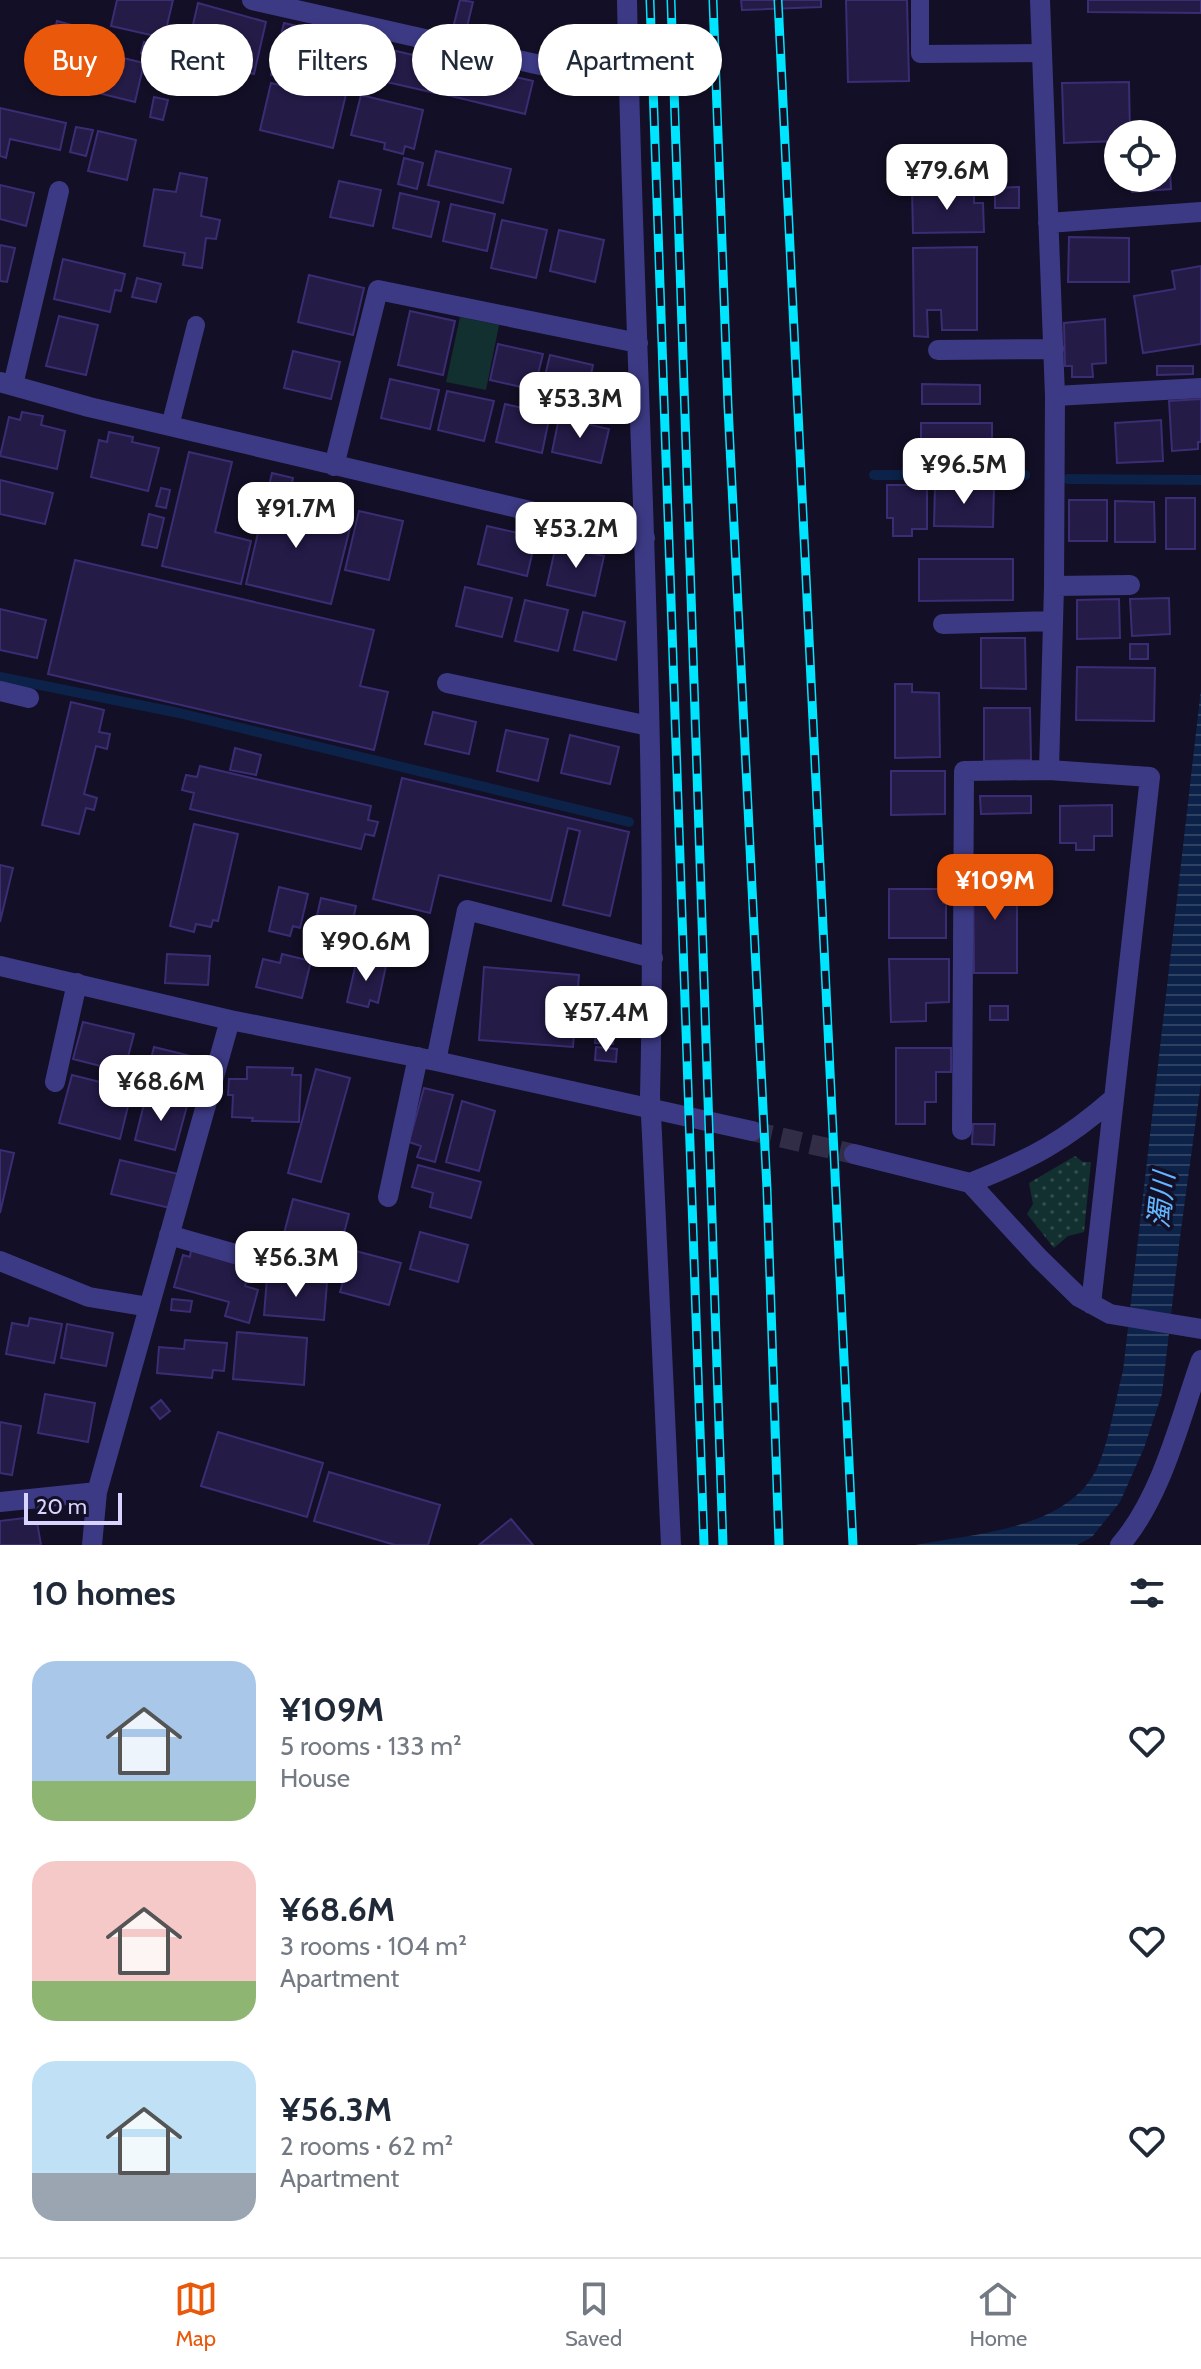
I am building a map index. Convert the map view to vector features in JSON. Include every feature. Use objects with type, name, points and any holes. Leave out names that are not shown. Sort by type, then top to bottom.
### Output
[{"type":"street","points":[[627,0],[628,24]]},
{"type":"street","points":[[1040,0],[1055,396],[1049,770]]},
{"type":"street","points":[[258,1],[538,64]]},
{"type":"street","points":[[629,96],[649,726],[653,958],[650,1096],[670,1536]]},
{"type":"street","points":[[59,191],[6,384],[334,466],[645,538]]},
{"type":"street","points":[[1048,223],[1201,212]]},
{"type":"street","points":[[334,466],[378,290],[638,343]]},
{"type":"street","points":[[938,350],[1054,349]]},
{"type":"street","points":[[1055,396],[1201,388]]},
{"type":"street","points":[[1054,586],[1130,585]]},
{"type":"street","points":[[943,624],[1053,621]]},
{"type":"street","points":[[447,683],[649,726]]},
{"type":"street","points":[[0,691],[29,698]]},
{"type":"street","points":[[962,1130],[964,771],[1049,770],[1150,777],[1091,1304]]},
{"type":"street","points":[[388,1197],[467,910],[653,958]]},
{"type":"street","points":[[0,966],[230,1020],[427,1059],[752,1131]]},
{"type":"street","points":[[55,1082],[77,983]]},
{"type":"street","points":[[92,1545],[97,1492],[230,1020]]},
{"type":"street","points":[[970,1183],[1047,1150],[1082,1126],[1114,1098]]},
{"type":"street","points":[[854,1154],[970,1183],[1079,1297],[1110,1314],[1198,1328]]},
{"type":"street","points":[[169,1235],[263,1262]]},
{"type":"street","points":[[0,1261],[89,1297],[149,1307]]},
{"type":"street","points":[[1120,1545],[1144,1509],[1158,1479],[1201,1360]]},
{"type":"street","points":[[0,1502],[97,1492]]},
{"type":"lane","points":[[920,0],[920,54],[1042,53]]},
{"type":"lane","points":[[170,426],[196,325]]},
{"type":"green space","points":[[460,317],[499,325],[486,390],[446,382]]},
{"type":"green space","points":[[1075,1156],[1083,1162],[1091,1162],[1084,1232],[1068,1236],[1054,1248],[1027,1214],[1033,1204],[1029,1183]]},
{"type":"water","name":"濁川","points":[[1201,689],[1201,1083],[1162,1394],[1144,1448],[1120,1502],[1092,1537],[1077,1545],[915,1545],[992,1532],[1044,1516],[1066,1504],[1085,1487],[1102,1455],[1123,1371]]},
{"type":"building","points":[[117,0],[173,0],[167,24],[141,24],[141,33],[125,29],[125,24],[111,24]]},
{"type":"building","points":[[460,0],[473,2],[468,24],[454,24]]},
{"type":"building","points":[[741,0],[821,0],[821,7],[742,10]]},
{"type":"building","points":[[846,0],[907,0],[909,81],[848,82]]},
{"type":"building","points":[[1088,0],[1201,0],[1201,13],[1088,12]]},
{"type":"building","points":[[198,3],[266,22],[254,74],[253,24],[193,24]]},
{"type":"building","points":[[396,51],[412,55],[412,88],[396,84]]},
{"type":"building","points":[[125,58],[141,62],[135,102],[111,96],[125,96]]},
{"type":"building","points":[[522,78],[533,81],[525,114],[451,96],[522,96]]},
{"type":"building","points":[[1129,82],[1130,120],[1104,120],[1104,142],[1064,143],[1062,83]]},
{"type":"building","points":[[269,92],[269,96],[346,96],[333,148],[260,130]]},
{"type":"building","points":[[361,96],[423,110],[414,149],[405,146],[403,154],[384,149],[385,143],[351,135]]},
{"type":"building","points":[[154,97],[168,100],[163,120],[150,117]]},
{"type":"building","points":[[0,108],[66,123],[60,150],[10,139],[6,158],[0,156]]},
{"type":"building","points":[[76,127],[93,130],[86,156],[70,152]]},
{"type":"building","points":[[98,131],[136,140],[127,180],[88,171]]},
{"type":"building","points":[[436,151],[511,169],[503,203],[428,185]]},
{"type":"building","points":[[404,158],[423,163],[417,189],[398,184]]},
{"type":"building","points":[[180,173],[207,178],[201,216],[220,220],[216,239],[206,238],[202,268],[183,265],[185,253],[144,246],[154,189],[176,192]]},
{"type":"building","points":[[339,181],[381,190],[373,226],[330,217]]},
{"type":"building","points":[[0,185],[34,193],[26,226],[0,219]]},
{"type":"building","points":[[1019,187],[1019,208],[995,208],[995,188]]},
{"type":"building","points":[[912,190],[974,190],[974,203],[983,203],[984,232],[913,233]]},
{"type":"building","points":[[400,193],[439,202],[431,237],[393,228]]},
{"type":"building","points":[[451,204],[495,214],[487,251],[443,241]]},
{"type":"building","points":[[502,220],[547,230],[536,278],[491,268]]},
{"type":"building","points":[[559,230],[604,240],[595,282],[550,271]]},
{"type":"building","points":[[1069,237],[1129,238],[1129,282],[1068,282]]},
{"type":"building","points":[[0,245],[15,248],[7,282],[0,281]]},
{"type":"building","points":[[977,247],[977,330],[942,330],[941,310],[927,310],[928,337],[914,336],[913,248]]},
{"type":"building","points":[[63,259],[125,274],[121,291],[115,290],[110,312],[54,299]]},
{"type":"building","points":[[1201,266],[1201,344],[1143,353],[1134,296],[1175,289],[1172,271]]},
{"type":"building","points":[[309,275],[364,288],[353,335],[298,322]]},
{"type":"building","points":[[137,278],[161,284],[156,302],[132,297]]},
{"type":"building","points":[[410,311],[455,321],[443,375],[398,365]]},
{"type":"building","points":[[59,316],[98,325],[86,375],[46,366]]},
{"type":"building","points":[[1105,319],[1106,363],[1092,364],[1093,377],[1072,377],[1072,366],[1065,366],[1064,323]]},
{"type":"building","points":[[498,344],[543,354],[534,390],[490,380]]},
{"type":"building","points":[[293,351],[340,362],[331,399],[284,388]]},
{"type":"building","points":[[550,355],[593,365],[586,398],[542,388]]},
{"type":"building","points":[[1157,366],[1193,366],[1193,374],[1157,375]]},
{"type":"building","points":[[390,379],[439,390],[430,429],[381,418]]},
{"type":"building","points":[[922,384],[980,385],[980,404],[922,404]]},
{"type":"building","points":[[447,391],[494,401],[484,441],[438,430]]},
{"type":"building","points":[[1201,399],[1201,442],[1198,442],[1198,449],[1172,451],[1169,401]]},
{"type":"building","points":[[505,404],[550,414],[542,453],[496,442]]},
{"type":"building","points":[[22,412],[43,416],[41,425],[65,431],[57,469],[0,456],[9,417],[20,420]]},
{"type":"building","points":[[559,418],[609,429],[601,463],[552,452]]},
{"type":"building","points":[[1161,420],[1163,461],[1117,463],[1115,423]]},
{"type":"building","points":[[921,423],[992,423],[992,459],[965,460],[965,465],[916,465],[915,440],[921,440]]},
{"type":"building","points":[[109,432],[133,437],[132,442],[159,448],[148,491],[91,477],[99,440],[107,442]]},
{"type":"building","points":[[189,452],[232,462],[215,532],[251,541],[241,584],[162,566]]},
{"type":"building","points":[[272,473],[293,478],[285,513],[350,528],[331,604],[246,584]]},
{"type":"building","points":[[0,480],[53,493],[45,524],[0,514]]},
{"type":"building","points":[[887,485],[927,485],[927,529],[912,529],[912,536],[893,536],[893,518],[887,518]]},
{"type":"building","points":[[935,486],[994,487],[993,527],[934,526]]},
{"type":"building","points":[[161,488],[170,490],[166,508],[156,506]]},
{"type":"building","points":[[1166,498],[1195,498],[1195,549],[1166,549]]},
{"type":"building","points":[[1069,500],[1107,500],[1107,541],[1069,541]]},
{"type":"building","points":[[1115,501],[1154,502],[1155,542],[1115,542]]},
{"type":"building","points":[[359,511],[403,521],[389,580],[345,570]]},
{"type":"building","points":[[149,514],[164,518],[157,548],[142,545]]},
{"type":"building","points":[[487,526],[536,537],[527,576],[478,564]]},
{"type":"building","points":[[556,545],[604,556],[595,596],[547,585]]},
{"type":"building","points":[[919,559],[1013,559],[1013,600],[919,601]]},
{"type":"building","points":[[75,560],[374,630],[360,686],[388,692],[374,750],[48,674]]},
{"type":"building","points":[[465,587],[512,598],[502,637],[456,626]]},
{"type":"building","points":[[1169,598],[1170,634],[1132,636],[1130,599]]},
{"type":"building","points":[[1119,599],[1120,638],[1077,639],[1077,600]]},
{"type":"building","points":[[525,600],[568,610],[558,651],[515,641]]},
{"type":"building","points":[[0,609],[46,620],[37,658],[0,650]]},
{"type":"building","points":[[583,612],[625,622],[616,660],[574,650]]},
{"type":"building","points":[[981,638],[1025,638],[1026,689],[981,688]]},
{"type":"building","points":[[1130,644],[1148,644],[1148,659],[1130,659]]},
{"type":"building","points":[[1077,667],[1155,668],[1154,721],[1076,720]]},
{"type":"building","points":[[895,684],[912,684],[912,692],[939,693],[940,757],[895,758]]},
{"type":"building","points":[[71,702],[104,710],[99,732],[110,734],[107,749],[96,746],[84,794],[97,798],[94,810],[86,808],[79,834],[42,825]]},
{"type":"building","points":[[984,708],[1030,708],[1031,760],[984,761]]},
{"type":"building","points":[[433,712],[476,722],[469,754],[425,744]]},
{"type":"building","points":[[506,730],[548,739],[538,781],[497,771]]},
{"type":"building","points":[[570,735],[619,747],[610,784],[561,773]]},
{"type":"building","points":[[235,748],[261,755],[256,775],[230,770]]},
{"type":"building","points":[[200,766],[371,806],[368,820],[378,822],[374,836],[365,834],[361,849],[190,809],[194,793],[182,790],[186,775],[197,777]]},
{"type":"building","points":[[891,771],[945,771],[945,814],[891,815]]},
{"type":"building","points":[[402,778],[629,832],[610,916],[563,905],[580,831],[568,828],[551,901],[439,875],[430,913],[373,899]]},
{"type":"building","points":[[980,796],[1031,796],[1031,813],[981,814]]},
{"type":"building","points":[[1112,805],[1112,836],[1094,836],[1094,850],[1076,850],[1076,843],[1060,843],[1060,806]]},
{"type":"building","points":[[194,824],[238,834],[218,921],[213,920],[211,927],[196,924],[194,932],[170,926]]},
{"type":"building","points":[[0,865],[13,868],[0,922]]},
{"type":"building","points":[[973,872],[1017,872],[1017,973],[974,973]]},
{"type":"building","points":[[279,887],[308,894],[300,928],[293,926],[290,936],[269,931]]},
{"type":"building","points":[[889,889],[943,889],[946,938],[889,938]]},
{"type":"building","points":[[321,898],[356,906],[346,951],[316,944],[319,934],[313,933]]},
{"type":"building","points":[[167,954],[210,956],[208,985],[165,983]]},
{"type":"building","points":[[282,954],[311,961],[302,998],[256,987],[263,959],[280,963]]},
{"type":"building","points":[[357,959],[386,966],[378,1003],[370,1000],[368,1007],[347,1002]]},
{"type":"building","points":[[889,959],[949,959],[949,1002],[926,1003],[926,1021],[891,1022]]},
{"type":"building","points":[[484,967],[579,975],[573,1047],[479,1040]]},
{"type":"building","points":[[598,995],[617,997],[613,1044],[595,1043]]},
{"type":"building","points":[[990,1006],[1008,1006],[1008,1020],[990,1020]]},
{"type":"building","points":[[83,1022],[134,1034],[124,1072],[73,1059]]},
{"type":"building","points":[[154,1047],[203,1059],[196,1086],[147,1074]]},
{"type":"building","points":[[596,1047],[617,1049],[616,1062],[595,1060]]},
{"type":"building","points":[[896,1048],[951,1048],[951,1072],[936,1072],[936,1102],[925,1102],[925,1124],[896,1124]]},
{"type":"building","points":[[247,1067],[293,1068],[292,1075],[301,1075],[299,1122],[252,1121],[253,1118],[232,1117],[233,1095],[228,1095],[229,1079],[247,1079]]},
{"type":"building","points":[[316,1069],[350,1078],[321,1182],[288,1173]]},
{"type":"building","points":[[72,1075],[132,1090],[120,1139],[59,1123]]},
{"type":"building","points":[[424,1088],[453,1095],[435,1162],[417,1157],[421,1146],[409,1142]]},
{"type":"building","points":[[146,1096],[187,1106],[175,1150],[135,1140]]},
{"type":"building","points":[[462,1101],[495,1111],[479,1171],[446,1162]]},
{"type":"building","points":[[973,1124],[995,1124],[994,1145],[972,1144]]},
{"type":"building","points":[[0,1150],[14,1153],[0,1213]]},
{"type":"building","points":[[120,1160],[178,1174],[170,1208],[111,1194]]},
{"type":"building","points":[[418,1165],[481,1182],[471,1218],[430,1207],[433,1193],[412,1187]]},
{"type":"building","points":[[293,1199],[349,1214],[338,1256],[282,1241]]},
{"type":"building","points":[[420,1232],[468,1245],[458,1282],[410,1269]]},
{"type":"building","points":[[191,1250],[250,1266],[245,1286],[258,1290],[249,1323],[225,1316],[229,1302],[174,1287],[183,1255],[190,1257]]},
{"type":"building","points":[[352,1250],[401,1263],[389,1305],[340,1292]]},
{"type":"building","points":[[267,1278],[327,1283],[324,1320],[264,1315]]},
{"type":"building","points":[[172,1299],[192,1301],[190,1312],[171,1310]]},
{"type":"building","points":[[30,1318],[62,1324],[54,1363],[6,1354],[12,1323],[28,1326]]},
{"type":"building","points":[[67,1324],[113,1333],[106,1366],[61,1358]]},
{"type":"building","points":[[237,1332],[307,1338],[304,1385],[233,1379]]},
{"type":"building","points":[[185,1340],[227,1343],[224,1371],[213,1370],[212,1378],[157,1373],[159,1347],[184,1349]]},
{"type":"building","points":[[45,1394],[95,1403],[88,1442],[38,1433]]},
{"type":"building","points":[[161,1400],[170,1411],[160,1419],[151,1408]]},
{"type":"building","points":[[0,1422],[21,1426],[12,1475],[0,1473]]},
{"type":"building","points":[[218,1432],[323,1463],[307,1517],[201,1486]]},
{"type":"building","points":[[329,1472],[440,1505],[428,1545],[395,1545],[314,1521]]},
{"type":"building","points":[[24,1518],[25,1524],[37,1522],[41,1545],[0,1545],[0,1521]]},
{"type":"building","points":[[511,1519],[533,1545],[479,1545]]},
{"type":"waterway","points":[[874,475],[1025,475]]},
{"type":"waterway","points":[[1068,479],[1201,480]]},
{"type":"waterway","points":[[0,677],[179,713],[629,822]]},
{"type":"tunnel","points":[[752,1131],[854,1154]]},
{"type":"railway","points":[[650,0],[704,1545]]},
{"type":"railway","points":[[671,0],[723,1545]]},
{"type":"railway","points":[[713,0],[728,406],[767,1189],[779,1545]]},
{"type":"railway","points":[[778,0],[853,1545]]}]
